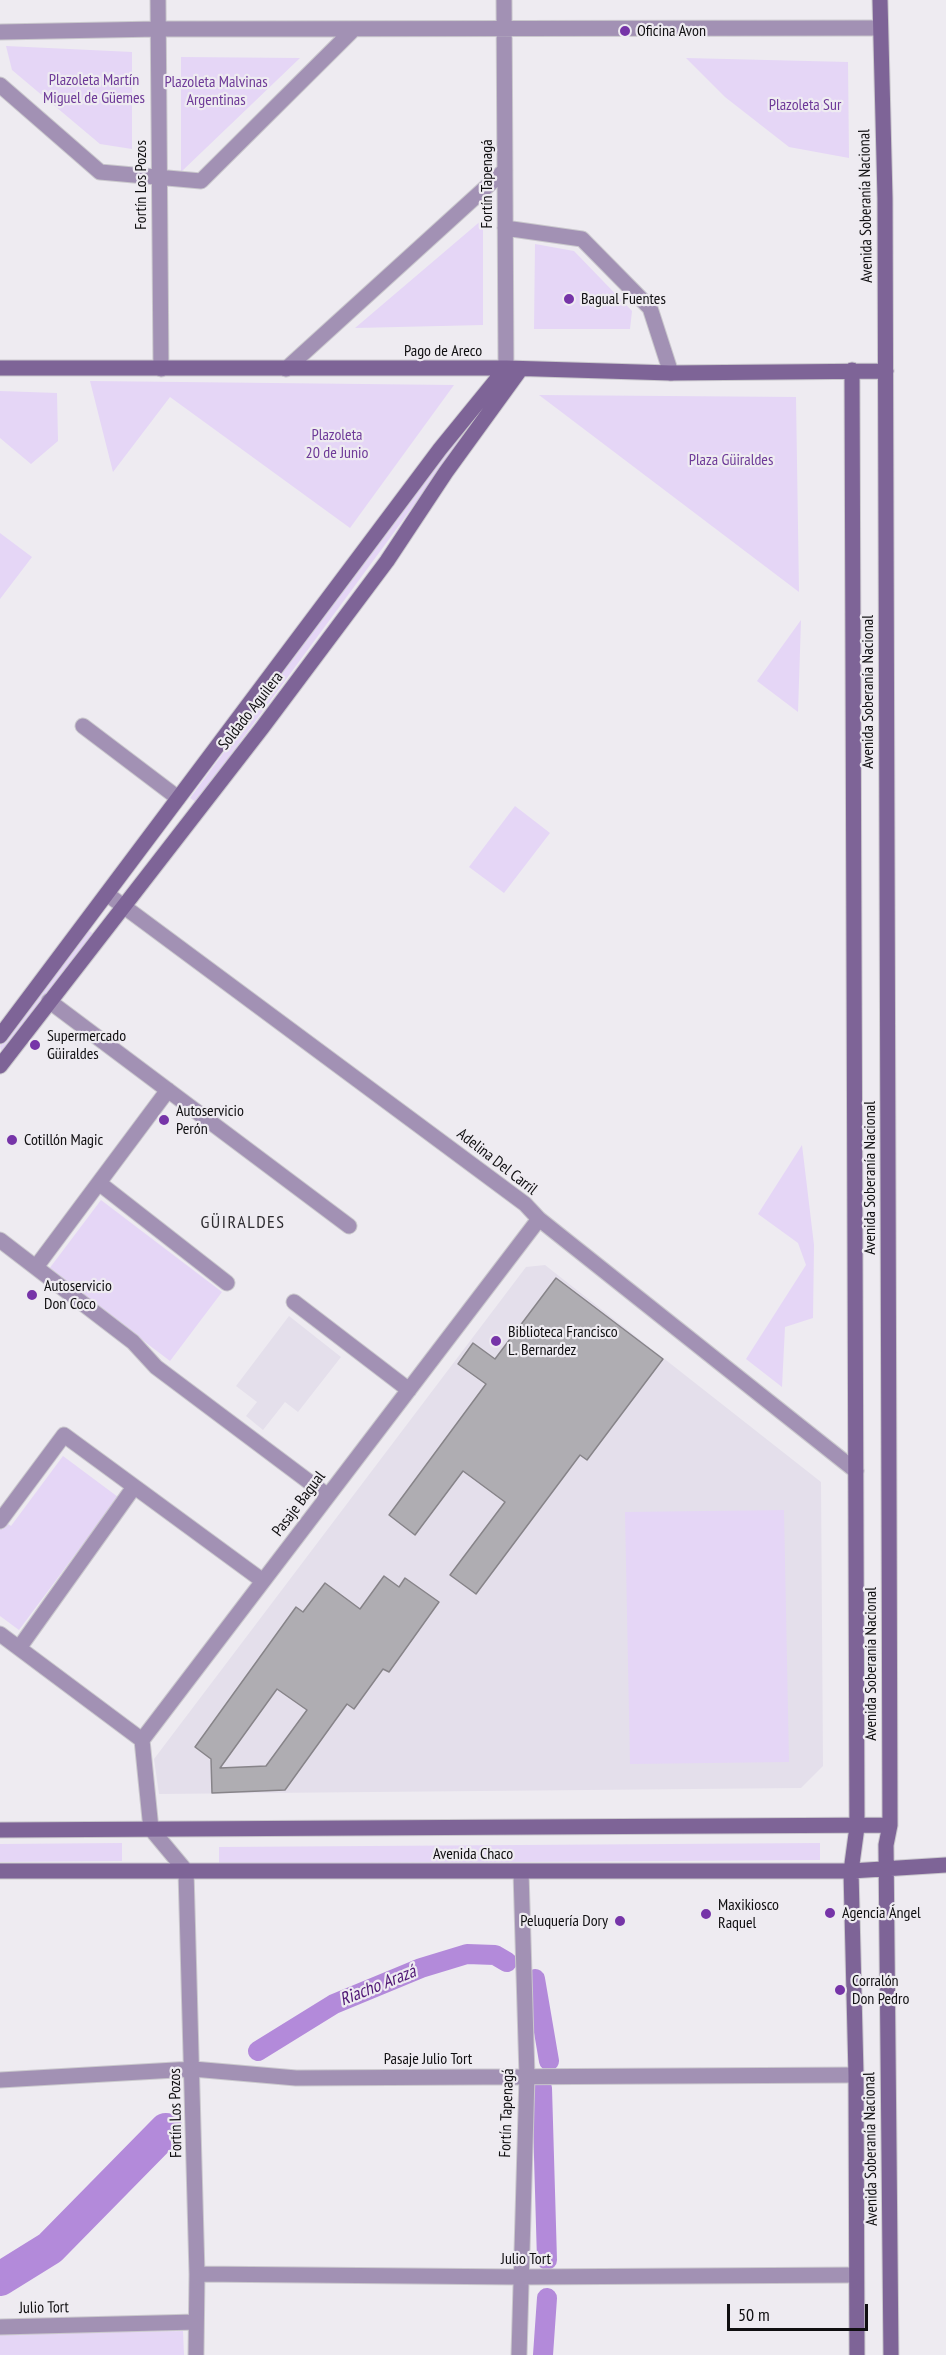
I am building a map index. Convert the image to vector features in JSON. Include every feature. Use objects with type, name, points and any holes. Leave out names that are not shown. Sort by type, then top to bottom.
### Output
[{"type":"street","name":"Fortín Los Pozos","points":[[158,0],[160,369]]},
{"type":"street","name":"Fortín Tapenagá","points":[[504,0],[505,228],[513,369]]},
{"type":"street","name":"Avenida Soberanía Nacional","points":[[880,0],[886,371],[890,1825],[886,1845],[891,2355]]},
{"type":"street","points":[[0,86],[100,172],[201,181],[354,28]]},
{"type":"street","points":[[0,32],[354,28],[879,28]]},
{"type":"street","points":[[286,369],[505,170]]},
{"type":"street","points":[[505,228],[582,239],[650,308],[671,373]]},
{"type":"street","name":"Pago de Areco","points":[[0,368],[513,369],[671,373],[886,371]]},
{"type":"street","name":"Soldado Aguilera","points":[[0,1036],[440,449],[513,369]]},
{"type":"street","name":"Soldado Aguilera","points":[[1,1064],[262,728],[387,561],[513,369]]},
{"type":"street","name":"Avenida Soberanía Nacional","points":[[852,370],[857,1827],[851,1871],[856,2075],[856,2355]]},
{"type":"street","points":[[83,726],[178,798]]},
{"type":"street","name":"Adelina Del Carril","points":[[107,894],[525,1204],[539,1219],[856,1472]]},
{"type":"street","points":[[49,1001],[349,1226]]},
{"type":"street","points":[[36,1267],[168,1090]]},
{"type":"street","points":[[99,1183],[226,1283]]},
{"type":"street","name":"Pasaje Bagual","points":[[142,1740],[539,1219]]},
{"type":"street","points":[[0,1240],[133,1342],[156,1367],[328,1496]]},
{"type":"street","points":[[294,1302],[409,1390]]},
{"type":"street","points":[[0,1521],[64,1435],[263,1581]]},
{"type":"street","points":[[19,1648],[134,1487]]},
{"type":"street","points":[[0,1634],[142,1740],[151,1829],[186,1871]]},
{"type":"street","name":"Avenida Chaco","points":[[0,1830],[857,1827],[890,1825]]},
{"type":"street","name":"Avenida Chaco","points":[[0,1871],[851,1871],[946,1866]]},
{"type":"street","name":"Fortín Los Pozos","points":[[186,1871],[193,2069],[197,2274],[196,2355]]},
{"type":"street","name":"Fortín Tapenagá","points":[[519,2355],[519,2277],[526,2076],[521,1872]]},
{"type":"street","name":"Pasaje Julio Tort","points":[[0,2080],[193,2069],[296,2078],[856,2075]]},
{"type":"street","name":"Julio Tort","points":[[197,2274],[519,2277],[856,2275]]},
{"type":"street","name":"Julio Tort","points":[[0,2327],[196,2322]]},
{"type":"shaded area","points":[[545,1265],[821,1482],[823,1766],[801,1788],[159,1794],[154,1759],[526,1267]]},
{"type":"shaded area","points":[[289,1316],[341,1357],[298,1412],[285,1402],[263,1430],[246,1416],[257,1402],[236,1386]]},
{"type":"green space","name":"Plazoleta Martín Miguel de Güemes","points":[[6,46],[132,52],[132,149],[100,144],[12,70]]},
{"type":"green space","name":"Plazoleta Malvinas Argentinas","points":[[181,57],[300,58],[181,172]]},
{"type":"green space","name":"Plazoleta Sur","points":[[686,58],[848,62],[849,158],[789,147],[725,97]]},
{"type":"green space","points":[[483,219],[483,325],[355,328]]},
{"type":"green space","points":[[535,244],[574,251],[632,311],[630,329],[534,329]]},
{"type":"green space","name":"Plazoleta 20 de Junio","points":[[90,381],[454,385],[350,528],[170,397],[113,472]]},
{"type":"green space","points":[[0,391],[57,393],[58,441],[31,464],[0,438]]},
{"type":"green space","name":"Plaza Güiraldes","points":[[539,395],[796,397],[799,592]]},
{"type":"green space","points":[[474,414],[478,418],[196,802],[190,798]]},
{"type":"green space","points":[[0,533],[32,557],[0,599]]},
{"type":"green space","points":[[801,620],[798,712],[757,681]]},
{"type":"green space","points":[[515,806],[550,833],[504,893],[469,867]]},
{"type":"green space","points":[[88,930],[95,935],[2,1054],[0,1046]]},
{"type":"green space","points":[[802,1145],[814,1245],[813,1318],[785,1327],[782,1387],[746,1359],[806,1265],[798,1243],[758,1214]]},
{"type":"green space","points":[[101,1200],[222,1292],[170,1361],[49,1269]]},
{"type":"green space","points":[[63,1456],[118,1497],[19,1630],[0,1616],[0,1518],[11,1526]]},
{"type":"green space","points":[[784,1510],[789,1762],[630,1764],[625,1512]]},
{"type":"green space","points":[[122,1843],[122,1861],[0,1862],[0,1844]]},
{"type":"green space","points":[[820,1843],[820,1860],[219,1864],[219,1847]]},
{"type":"green space","points":[[183,2331],[184,2355],[0,2355],[0,2334]]},
{"type":"building","points":[[556,1278],[663,1359],[587,1460],[580,1455],[476,1594],[450,1575],[505,1502],[463,1471],[415,1535],[389,1515],[486,1384],[458,1364],[473,1343],[495,1359]]},
{"type":"building","points":[[384,1576],[399,1587],[405,1578],[439,1602],[389,1672],[383,1669],[354,1709],[347,1704],[285,1790],[212,1793],[211,1759],[195,1747],[296,1607],[303,1612],[325,1583],[360,1609]],"holes":[[[277,1689],[307,1710],[266,1766],[220,1768]]]},
{"type":"waterway","name":"Riacho Arazá","points":[[258,2051],[334,2004],[421,1968],[467,1954],[495,1955],[507,1962]]},
{"type":"waterway","name":"Riacho Arazá","points":[[535,1979],[549,2061]]},
{"type":"waterway","name":"Riacho Arazá","points":[[542,2088],[547,2260]]},
{"type":"waterway","name":"Riacho Arazá","points":[[0,2279],[50,2248],[166,2130]]},
{"type":"waterway","name":"Riacho Arazá","points":[[543,2355],[547,2298]]},
{"type":"place","name":"Oficina Avon","points":[[625,31]]},
{"type":"place","name":"Bagual Fuentes","points":[[569,299]]},
{"type":"place","name":"Supermercado Güiraldes","points":[[35,1045]]},
{"type":"place","name":"Autoservicio Perón","points":[[164,1120]]},
{"type":"place","name":"Cotillón Magic","points":[[12,1140]]},
{"type":"place","name":"Autoservicio Don Coco","points":[[32,1295]]},
{"type":"place","name":"Biblioteca Francisco L. Bernardez","points":[[496,1341]]},
{"type":"place","name":"Agencia Ángel","points":[[830,1913]]},
{"type":"place","name":"Maxikiosco Raquel","points":[[706,1914]]},
{"type":"place","name":"Peluquería Dory","points":[[620,1921]]},
{"type":"place","name":"Corralón Don Pedro","points":[[840,1990]]},
{"type":"district","name":"GÜIRALDES","points":[[243,1223]]}]
